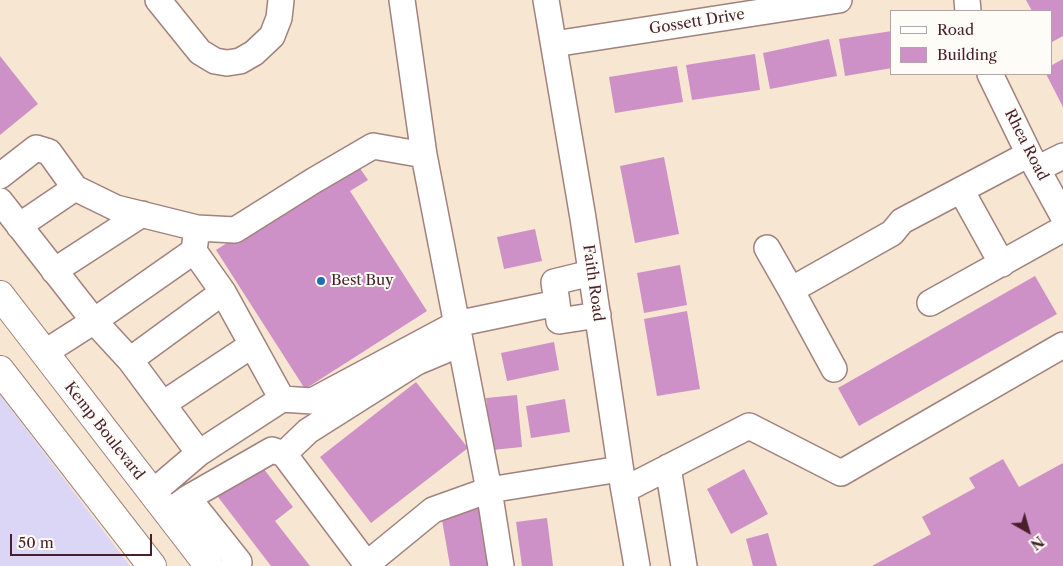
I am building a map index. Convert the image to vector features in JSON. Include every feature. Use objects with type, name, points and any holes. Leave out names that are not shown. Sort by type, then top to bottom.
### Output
[{"type":"main road","name":"Kemp Boulevard","points":[[0,295],[44,353],[169,501],[209,566]]},
{"type":"main road","points":[[0,370],[152,566]]},
{"type":"street","points":[[158,0],[200,52],[214,61],[227,63],[240,61],[254,53],[272,36],[279,18],[281,0]]},
{"type":"street","points":[[402,0],[424,154],[489,490],[501,566]]},
{"type":"street","name":"Faith Road","points":[[546,0],[592,273],[622,479],[637,566]]},
{"type":"street","name":"Gossett Drive","points":[[554,44],[839,0]]},
{"type":"street","name":"Rhea Road","points":[[990,75],[1033,162],[1063,216]]},
{"type":"street","points":[[44,353],[94,321],[196,239],[235,230],[373,146],[424,154]]},
{"type":"street","points":[[0,176],[36,148],[49,152],[75,188],[116,208],[142,214],[196,239],[282,399]]},
{"type":"street","points":[[791,290],[892,233],[902,221],[961,190],[1033,162],[1063,156]]},
{"type":"street","points":[[18,226],[75,188]]},
{"type":"street","points":[[961,190],[1002,264]]},
{"type":"street","points":[[0,201],[94,321],[130,360],[198,453]]},
{"type":"street","points":[[54,271],[142,214]]},
{"type":"street","points":[[930,303],[1063,229]]},
{"type":"street","points":[[767,248],[834,369]]},
{"type":"street","points":[[592,273],[554,282],[559,321],[598,315]]},
{"type":"street","points":[[130,360],[223,292]]},
{"type":"street","points":[[169,501],[198,453],[282,399],[312,401],[458,334],[557,302]]},
{"type":"street","points":[[284,454],[308,431],[418,362],[458,334]]},
{"type":"street","points":[[163,404],[252,345]]},
{"type":"street","points":[[169,501],[272,450],[284,454],[367,565],[433,510],[489,490],[622,479],[668,467],[749,426],[841,473],[1063,345]]},
{"type":"street","points":[[668,467],[684,566]]},
{"type":"street","points":[[169,501],[238,565]]},
{"type":"shaded area","points":[[0,395],[130,566],[0,566]]},
{"type":"building","points":[[1026,0],[1063,0],[1063,36],[1053,41],[1053,10],[1031,10]]},
{"type":"building","points":[[890,31],[890,68],[845,76],[839,39]]},
{"type":"building","points":[[829,39],[837,76],[770,89],[763,53]]},
{"type":"building","points":[[755,54],[760,90],[692,100],[686,65]]},
{"type":"building","points":[[0,56],[38,104],[0,135]]},
{"type":"building","points":[[1063,59],[1063,107],[1047,75],[1053,75],[1053,64]]},
{"type":"building","points":[[677,66],[683,102],[615,113],[609,77]]},
{"type":"building","points":[[664,157],[679,234],[635,243],[620,166]]},
{"type":"building","name":"Best Buy","points":[[355,161],[368,180],[350,191],[427,311],[305,389],[216,250]]},
{"type":"building","points":[[535,229],[542,261],[504,269],[497,237]]},
{"type":"building","points":[[680,265],[687,305],[644,313],[637,273]]},
{"type":"building","points":[[1035,276],[1057,314],[859,426],[838,388]]},
{"type":"building","points":[[687,311],[700,389],[657,396],[644,319]]},
{"type":"building","points":[[554,342],[559,370],[507,381],[501,353]]},
{"type":"building","points":[[416,382],[468,448],[371,523],[320,457]]},
{"type":"building","points":[[517,395],[522,447],[492,450],[486,398]]},
{"type":"building","points":[[565,399],[570,432],[531,438],[526,406]]},
{"type":"building","points":[[1003,459],[1019,487],[1063,463],[1063,566],[872,566],[931,534],[922,517],[975,488],[969,478]]},
{"type":"building","points":[[260,464],[293,507],[275,521],[310,566],[271,566],[215,493]]},
{"type":"building","points":[[744,469],[768,514],[731,534],[707,489]]},
{"type":"building","points":[[484,506],[495,566],[450,566],[441,514]]},
{"type":"building","points":[[547,518],[553,566],[522,566],[516,522]]},
{"type":"building","points":[[768,533],[777,566],[753,566],[746,539]]},
{"type":"place","name":"Best Buy","points":[[321,281]]}]
